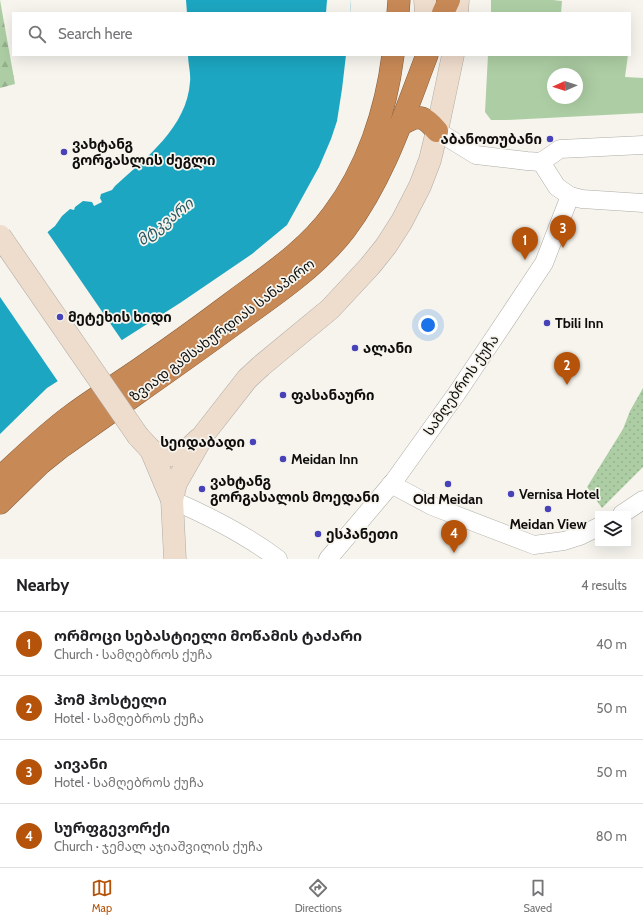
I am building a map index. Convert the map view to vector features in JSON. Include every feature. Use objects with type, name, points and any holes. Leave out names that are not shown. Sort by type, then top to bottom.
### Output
[{"type":"highway","points":[[398,12],[399,0]]},
{"type":"highway","points":[[443,12],[448,0]]},
{"type":"highway","name":"ზვიად გამსახურდიას სანაპირო","points":[[0,478],[72,415],[146,365],[235,300],[301,249],[318,232],[333,214],[351,187],[363,163],[374,137],[382,111],[391,73],[393,56]]},
{"type":"highway","name":"ზვიად გამსახურდიას სანაპირო","points":[[0,503],[40,464],[60,448],[254,310],[305,271],[326,252],[345,230],[360,209],[376,180],[400,125],[427,56]]},
{"type":"highway","points":[[400,125],[413,118],[422,117],[437,131]]},
{"type":"main road","points":[[425,0],[426,12]]},
{"type":"main road","points":[[457,12],[458,0]]},
{"type":"main road","points":[[431,56],[437,131]]},
{"type":"main road","points":[[175,559],[172,500],[176,483],[204,434],[247,379],[330,309],[370,266],[386,246],[402,221],[420,186],[430,160],[453,56]]},
{"type":"main road","points":[[0,236],[138,436],[151,450],[172,500]]},
{"type":"main road","points":[[151,450],[162,455],[175,455],[185,452],[204,434]]},
{"type":"street","points":[[437,131],[476,155],[488,158],[541,162],[560,149],[643,145]]},
{"type":"street","points":[[541,162],[556,188],[570,196],[643,203]]},
{"type":"street","name":"სამღებროს ქუჩა","points":[[328,559],[391,484],[457,393],[544,263],[570,196]]},
{"type":"street","points":[[391,484],[432,506],[532,552],[564,542],[595,528]]},
{"type":"street","points":[[172,500],[201,513],[267,551],[278,559]]},
{"type":"street","points":[[626,511],[643,500]]},
{"type":"green space","points":[[0,0],[15,84],[0,88]]},
{"type":"green space","points":[[491,0],[562,1],[561,12],[491,12]]},
{"type":"green space","points":[[488,56],[628,56],[625,77],[643,78],[643,113],[491,120],[485,112]]},
{"type":"green space","points":[[643,388],[643,467],[602,508],[587,487],[623,429],[630,411]]},
{"type":"water","points":[[186,0],[351,0],[350,12],[187,12]]},
{"type":"water","name":"მტკვარი","points":[[188,56],[346,56],[337,121],[331,139],[319,167],[287,225],[252,254],[180,303],[47,388],[0,434],[0,269],[55,226],[62,216],[70,209],[74,210],[75,207],[83,201],[92,202],[94,206],[102,202],[100,198],[101,194],[112,190],[152,153],[173,127],[181,113],[187,98],[190,79]]},
{"type":"pier","points":[[327,0],[351,0],[350,12],[326,12]]},
{"type":"pier","points":[[46,230],[123,342],[59,383],[0,297],[0,266]]},
{"type":"place","name":"აბანოთუბანი","points":[[550,139]]},
{"type":"place","name":"ვახტანგ გორგასლის ძეგლი","points":[[64,152]]},
{"type":"place","name":"აივანი","points":[[563,248]]},
{"type":"place","name":"ორმოცი სებასტიელი მოწამის ტაძარი","points":[[525,260]]},
{"type":"place","name":"მეტეხის ხიდი","points":[[60,317]]},
{"type":"place","name":"Tbili Inn","points":[[547,323]]},
{"type":"place","name":"ალანი","points":[[355,348]]},
{"type":"place","name":"ჰომ ჰოსტელი","points":[[567,385]]},
{"type":"place","name":"ფასანაური","points":[[283,395]]},
{"type":"place","name":"სეიდაბადი","points":[[253,442]]},
{"type":"place","name":"Meidan Inn","points":[[283,459]]},
{"type":"place","name":"Old Meidan","points":[[448,484]]},
{"type":"place","name":"ვახტანგ გორგასალის მოედანი","points":[[202,489]]},
{"type":"place","name":"Vernisa Hotel","points":[[511,494]]},
{"type":"place","name":"Meidan View","points":[[548,509]]},
{"type":"place","name":"ესპანეთი","points":[[318,534]]},
{"type":"place","name":"სურფგევორქი","points":[[454,553]]}]
